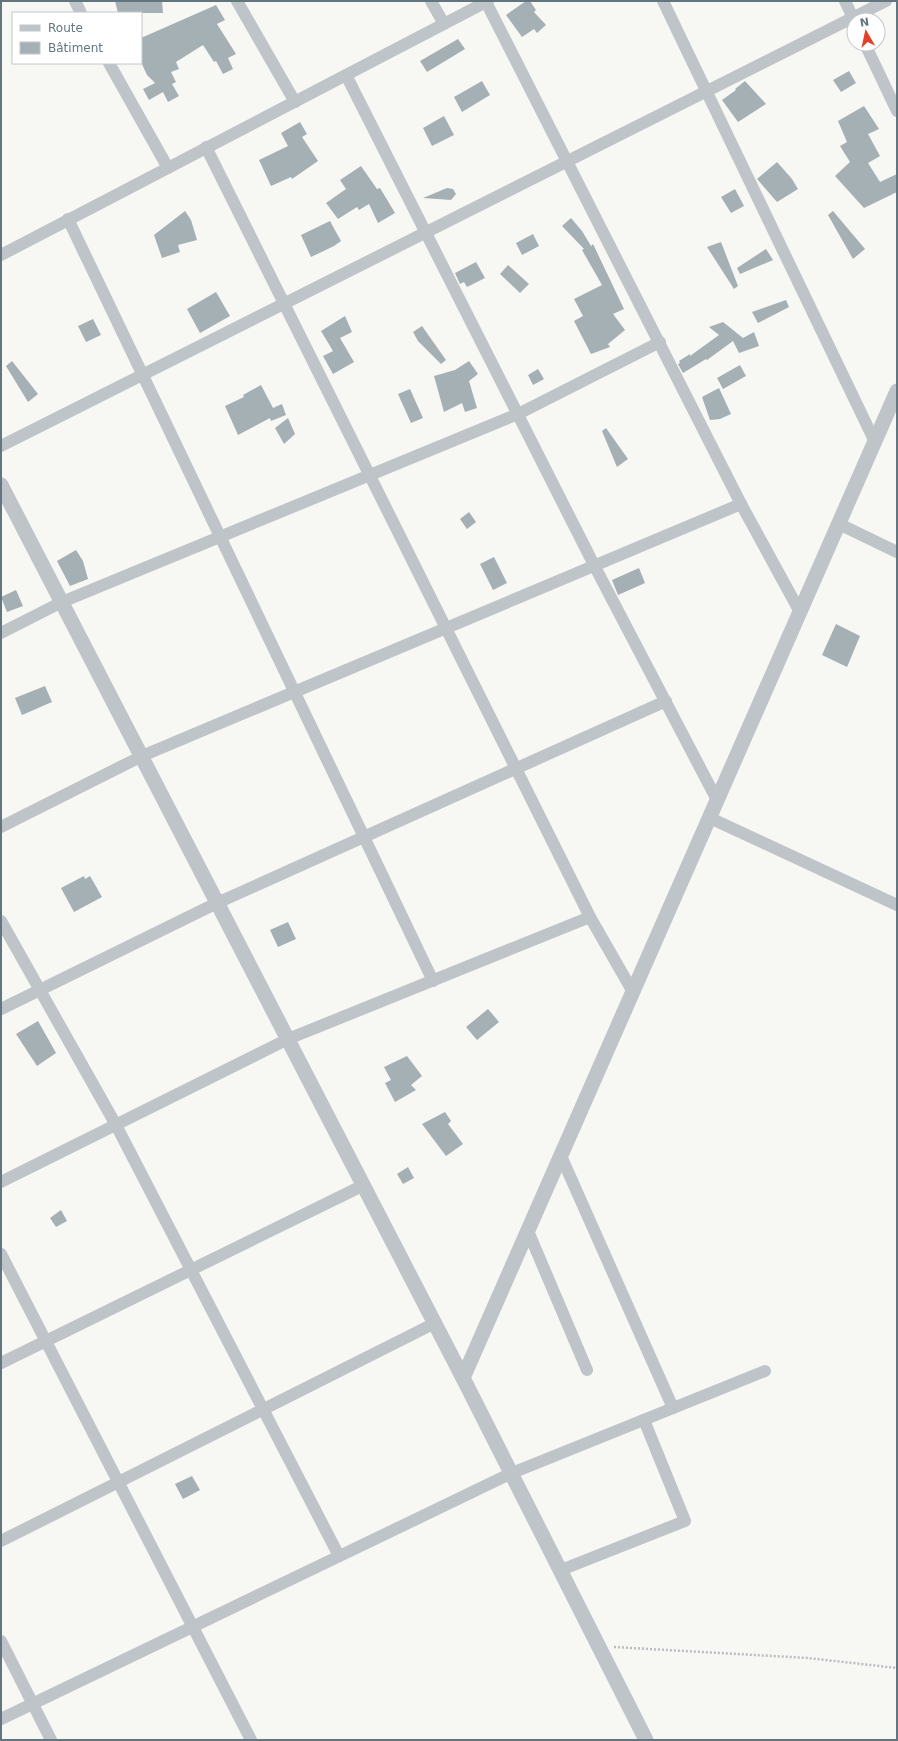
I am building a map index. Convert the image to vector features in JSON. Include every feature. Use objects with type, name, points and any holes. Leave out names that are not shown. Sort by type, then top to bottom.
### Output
[{"type":"street","points":[[75,1],[80,12]]},
{"type":"street","points":[[237,1],[295,102]]},
{"type":"street","points":[[431,1],[444,24]]},
{"type":"street","points":[[1,254],[487,1],[741,504],[800,612]]},
{"type":"street","points":[[663,1],[875,442]]},
{"type":"street","points":[[845,1],[850,12]]},
{"type":"street","points":[[866,12],[886,1]]},
{"type":"street","points":[[1,446],[846,22]]},
{"type":"street","points":[[869,52],[897,111]]},
{"type":"street","points":[[110,64],[168,168]]},
{"type":"street","points":[[346,75],[594,565],[717,800]]},
{"type":"street","points":[[206,147],[590,917],[633,992]]},
{"type":"street","points":[[68,219],[433,980]]},
{"type":"street","points":[[1,633],[62,602],[518,414],[660,342]]},
{"type":"street","points":[[463,1378],[897,391]]},
{"type":"street","points":[[1,485],[435,1323],[646,1740]]},
{"type":"street","points":[[1,827],[142,756],[741,504]]},
{"type":"street","points":[[838,524],[897,552]]},
{"type":"street","points":[[1,1009],[218,903],[666,701]]},
{"type":"street","points":[[710,818],[897,905]]},
{"type":"street","points":[[1,1182],[288,1039],[590,917]]},
{"type":"street","points":[[1,921],[116,1125],[339,1556]]},
{"type":"street","points":[[561,1156],[673,1408]]},
{"type":"street","points":[[1,1363],[364,1185]]},
{"type":"street","points":[[528,1231],[588,1370]]},
{"type":"street","points":[[1,1254],[251,1740]]},
{"type":"street","points":[[1,1541],[435,1323]]},
{"type":"street","points":[[1,1719],[512,1473],[765,1371]]},
{"type":"street","points":[[560,1570],[685,1521],[644,1420]]},
{"type":"street","points":[[1,1641],[51,1740]]},
{"type":"path","points":[[599,1646],[808,1658],[897,1668]]},
{"type":"building","points":[[115,1],[162,1],[163,13],[118,12]]},
{"type":"building","points":[[526,1],[530,1],[536,10],[534,12],[546,25],[537,33],[534,29],[522,37],[506,15]]},
{"type":"building","points":[[216,5],[225,20],[217,24],[236,54],[228,58],[233,69],[223,74],[216,61],[214,62],[203,45],[176,62],[179,69],[171,72],[176,82],[172,84],[179,96],[168,102],[163,92],[149,100],[143,89],[155,83],[147,75],[142,64],[142,38]]},
{"type":"building","points":[[458,39],[465,49],[427,72],[420,61]]},
{"type":"building","points":[[849,71],[856,83],[841,92],[833,80]]},
{"type":"building","points":[[482,81],[490,95],[462,112],[454,97]]},
{"type":"building","points":[[745,81],[766,104],[738,122],[722,100],[736,90],[735,89]]},
{"type":"building","points":[[864,106],[879,129],[868,134],[880,156],[868,163],[880,182],[897,174],[897,192],[864,208],[835,176],[850,162],[840,146],[847,142],[838,121]]},
{"type":"building","points":[[444,116],[454,135],[432,146],[423,128]]},
{"type":"building","points":[[300,122],[307,134],[302,137],[318,161],[292,179],[291,177],[271,186],[259,160],[288,146],[281,133]]},
{"type":"building","points":[[777,162],[792,179],[798,189],[777,202],[757,179]]},
{"type":"building","points":[[361,166],[377,189],[380,188],[395,213],[378,223],[369,204],[359,210],[357,207],[338,219],[326,203],[346,189],[340,180]]},
{"type":"building","points":[[447,188],[453,189],[456,194],[451,200],[423,198]]},
{"type":"building","points":[[735,189],[744,206],[731,213],[721,197]]},
{"type":"building","points":[[185,211],[191,220],[197,240],[178,245],[180,252],[162,258],[154,235]]},
{"type":"building","points":[[833,211],[865,249],[853,259],[828,215]]},
{"type":"building","points":[[571,218],[582,231],[591,246],[593,244],[624,309],[613,314],[625,330],[608,344],[610,347],[591,354],[574,321],[583,316],[574,299],[602,285],[582,250],[584,249],[562,226]]},
{"type":"building","points":[[330,221],[341,241],[311,257],[301,235]]},
{"type":"building","points":[[533,234],[539,246],[522,255],[516,243]]},
{"type":"building","points":[[721,242],[738,286],[734,289],[707,247]]},
{"type":"building","points":[[766,249],[773,260],[740,274],[737,268]]},
{"type":"building","points":[[476,262],[485,278],[467,287],[464,282],[460,284],[455,273]]},
{"type":"building","points":[[508,265],[529,284],[520,293],[500,274]]},
{"type":"building","points":[[216,292],[230,316],[200,333],[187,309]]},
{"type":"building","points":[[786,300],[789,307],[758,323],[752,312]]},
{"type":"building","points":[[345,316],[352,332],[340,338],[354,362],[333,374],[323,356],[333,351],[321,331]]},
{"type":"building","points":[[93,319],[101,335],[86,342],[78,326]]},
{"type":"building","points":[[723,322],[743,338],[754,332],[759,346],[739,353],[733,341],[707,360],[706,359],[683,373],[678,364],[680,363],[679,361],[690,354],[690,356],[719,335],[709,327]]},
{"type":"building","points":[[422,326],[446,360],[441,364],[418,341],[413,332]]},
{"type":"building","points":[[12,361],[38,394],[28,402],[6,366]]},
{"type":"building","points":[[469,361],[478,374],[469,381],[477,408],[465,412],[462,403],[444,412],[434,376],[455,370]]},
{"type":"building","points":[[740,365],[746,376],[723,389],[717,378]]},
{"type":"building","points":[[538,369],[544,379],[533,385],[528,375]]},
{"type":"building","points":[[261,385],[273,408],[282,404],[286,415],[271,421],[270,418],[238,435],[225,406],[244,397],[243,395]]},
{"type":"building","points":[[719,388],[731,414],[720,419],[710,420],[702,397]]},
{"type":"building","points":[[410,389],[423,418],[411,423],[398,394]]},
{"type":"building","points":[[288,418],[295,434],[284,444],[275,428]]},
{"type":"building","points":[[606,428],[628,459],[617,467],[602,431]]},
{"type":"building","points":[[469,512],[476,522],[467,529],[460,519]]},
{"type":"building","points":[[76,550],[83,561],[88,579],[70,586],[57,561]]},
{"type":"building","points":[[494,557],[507,583],[493,590],[480,564]]},
{"type":"building","points":[[639,568],[645,583],[618,595],[612,580]]},
{"type":"building","points":[[16,590],[23,606],[7,612],[1,597]]},
{"type":"building","points":[[836,624],[860,636],[847,667],[822,655]]},
{"type":"building","points":[[45,686],[52,702],[22,715],[15,698]]},
{"type":"building","points":[[84,876],[85,879],[90,876],[102,897],[74,912],[61,888]]},
{"type":"building","points":[[288,922],[296,939],[278,947],[270,930]]},
{"type":"building","points":[[488,1009],[499,1022],[477,1040],[466,1027]]},
{"type":"building","points":[[38,1021],[56,1053],[37,1066],[16,1034]]},
{"type":"building","points":[[407,1056],[422,1076],[411,1085],[416,1090],[395,1102],[385,1083],[391,1080],[384,1067]]},
{"type":"building","points":[[445,1112],[451,1121],[448,1124],[463,1144],[446,1156],[422,1124]]},
{"type":"building","points":[[408,1167],[414,1178],[403,1184],[397,1174]]},
{"type":"building","points":[[61,1210],[67,1221],[56,1227],[50,1218]]},
{"type":"building","points":[[192,1476],[200,1490],[183,1499],[175,1484]]}]
